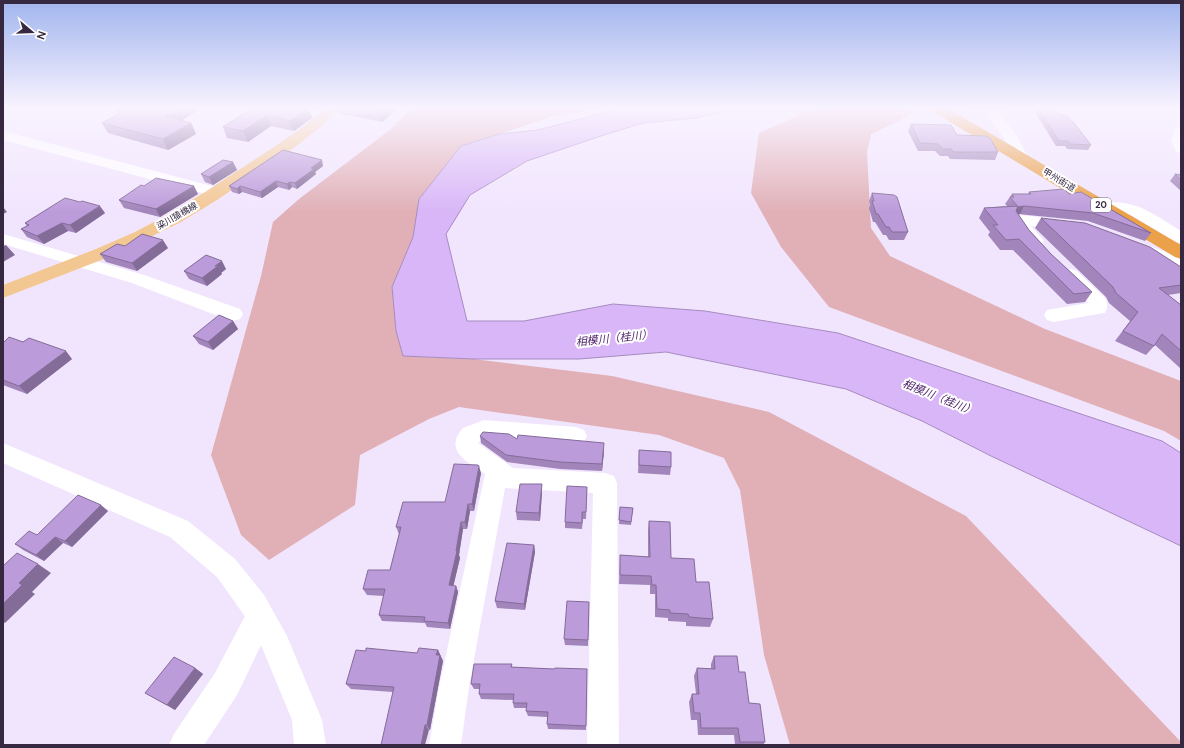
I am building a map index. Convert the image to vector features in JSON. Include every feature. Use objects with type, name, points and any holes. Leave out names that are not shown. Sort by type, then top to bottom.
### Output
[{"type":"highway","name":"甲州街道","points":[[996,143],[1181,253]]},
{"type":"main road","name":"梁川猿橋線","points":[[3,292],[80,262],[161,226],[217,192],[289,143]]},
{"type":"street","points":[[32,143],[217,192]]},
{"type":"street","points":[[1014,143],[1022,158]]},
{"type":"street","points":[[1105,207],[1127,207],[1140,211],[1181,238]]},
{"type":"street","points":[[1054,315],[1098,308],[1098,302],[1022,226],[1020,220],[1082,226]]},
{"type":"street","points":[[3,239],[138,279],[233,314]]},
{"type":"street","points":[[1134,244],[1181,265]]},
{"type":"street","points":[[507,477],[466,447],[467,439],[474,431],[484,429],[576,436]]},
{"type":"street","points":[[3,452],[179,529],[226,568],[260,617],[277,646],[307,720],[310,745]]},
{"type":"street","points":[[445,745],[454,687],[495,477],[605,482],[603,745]]},
{"type":"street","points":[[185,745],[226,684],[260,617]]},
{"type":"shaded area","points":[[373,143],[473,143],[461,147],[419,199],[413,237],[392,287],[422,357],[474,359],[612,376],[769,412],[966,516],[1181,742],[1181,745],[790,745],[764,655],[740,490],[724,458],[659,435],[459,407],[429,419],[360,455],[355,505],[269,560],[241,535],[211,455],[261,276],[273,222],[299,199]]},
{"type":"shaded area","points":[[758,143],[869,143],[867,152],[871,228],[890,256],[1045,329],[1181,381],[1181,441],[1164,431],[829,307],[781,247],[751,193]]},
{"type":"water","name":"相模川（桂川）","points":[[471,143],[581,143],[527,161],[470,195],[446,234],[467,321],[524,321],[613,304],[705,311],[838,333],[1162,441],[1181,453],[1181,546],[991,456],[922,421],[846,389],[666,352],[579,359],[474,359],[403,356],[396,331],[392,287],[413,237],[419,199],[461,146]]},
{"type":"building","points":[[920,143],[993,143],[998,152],[953,152],[951,149],[943,149],[938,144]]},
{"type":"building","points":[[1069,143],[1089,143],[1091,145]]},
{"type":"building","points":[[283,150],[322,160],[311,168],[314,169],[295,183],[290,182],[287,184],[276,181],[260,192],[240,186],[237,189],[229,186]]},
{"type":"building","points":[[223,160],[233,162],[209,177],[201,174]]},
{"type":"building","points":[[1175,174],[1181,175],[1181,180]]},
{"type":"building","points":[[156,178],[194,186],[156,209],[119,200],[141,185],[144,186]]},
{"type":"building","points":[[1064,189],[1069,194],[1081,192],[1151,233],[1093,213],[1024,206],[1018,207],[1010,197],[1014,197],[1012,194],[1031,194],[1029,192]]},
{"type":"building","points":[[872,193],[894,195],[897,197],[908,232],[892,232],[889,227],[886,227],[878,214],[876,214],[872,201],[874,201]]},
{"type":"building","points":[[65,198],[100,206],[70,225],[62,223],[37,236],[21,229],[29,225],[25,223]]},
{"type":"building","points":[[1018,206],[1016,211],[1029,230],[1051,254],[1092,292],[1074,294],[1019,239],[1006,240],[993,225],[998,225],[984,208]]},
{"type":"building","points":[[1041,218],[1085,223],[1150,247],[1181,267],[1181,285],[1159,288],[1181,305],[1181,351],[1162,334],[1154,346],[1123,331],[1138,312],[1116,293],[1113,287]]},
{"type":"building","points":[[142,234],[163,240],[132,263],[100,254],[117,244],[125,246]]},
{"type":"building","points":[[206,255],[222,261],[215,266],[218,266],[202,278],[184,271]]},
{"type":"building","points":[[219,315],[233,321],[208,342],[193,336]]},
{"type":"building","points":[[9,337],[23,342],[29,338],[66,351],[19,386],[3,380],[3,341],[4,342]]},
{"type":"building","points":[[483,432],[509,434],[517,439],[518,435],[604,443],[602,464],[560,462],[506,455],[480,436]]},
{"type":"building","points":[[639,450],[671,452],[671,467],[639,465]]},
{"type":"building","points":[[454,464],[479,466],[472,504],[468,504],[465,522],[461,522],[457,551],[449,585],[456,586],[448,623],[424,621],[425,617],[379,615],[385,589],[363,589],[368,570],[390,570],[401,527],[396,527],[403,502],[445,502]]},
{"type":"building","points":[[520,484],[542,484],[539,513],[516,512]]},
{"type":"building","points":[[567,486],[587,487],[586,512],[582,512],[582,523],[565,522]]},
{"type":"building","points":[[78,495],[101,505],[65,541],[55,537],[36,555],[15,544],[29,531],[37,535]]},
{"type":"building","points":[[620,507],[633,508],[631,522],[619,520]]},
{"type":"building","points":[[649,521],[670,522],[671,558],[694,559],[696,582],[709,582],[713,619],[689,617],[688,614],[670,613],[670,610],[657,609],[656,585],[652,585],[651,576],[620,575],[620,555],[650,557]]},
{"type":"building","points":[[507,543],[534,545],[524,604],[495,601]]},
{"type":"building","points":[[17,553],[38,564],[19,583],[22,585],[3,604],[3,566]]},
{"type":"building","points":[[567,601],[589,602],[588,640],[564,639]]},
{"type":"building","points":[[366,648],[417,653],[419,648],[438,650],[436,655],[440,655],[427,725],[425,725],[421,745],[381,745],[394,687],[346,684],[356,650],[366,651]]},
{"type":"building","points":[[714,656],[737,656],[739,672],[745,672],[749,703],[760,704],[765,742],[740,742],[738,728],[701,728],[700,713],[694,713],[692,694],[699,694],[697,668],[715,669]]},
{"type":"building","points":[[174,657],[195,668],[167,705],[145,693]]},
{"type":"building","points":[[474,664],[512,664],[511,667],[587,669],[586,726],[547,724],[548,712],[526,711],[527,703],[513,703],[514,694],[479,694],[480,684],[471,684]]}]
